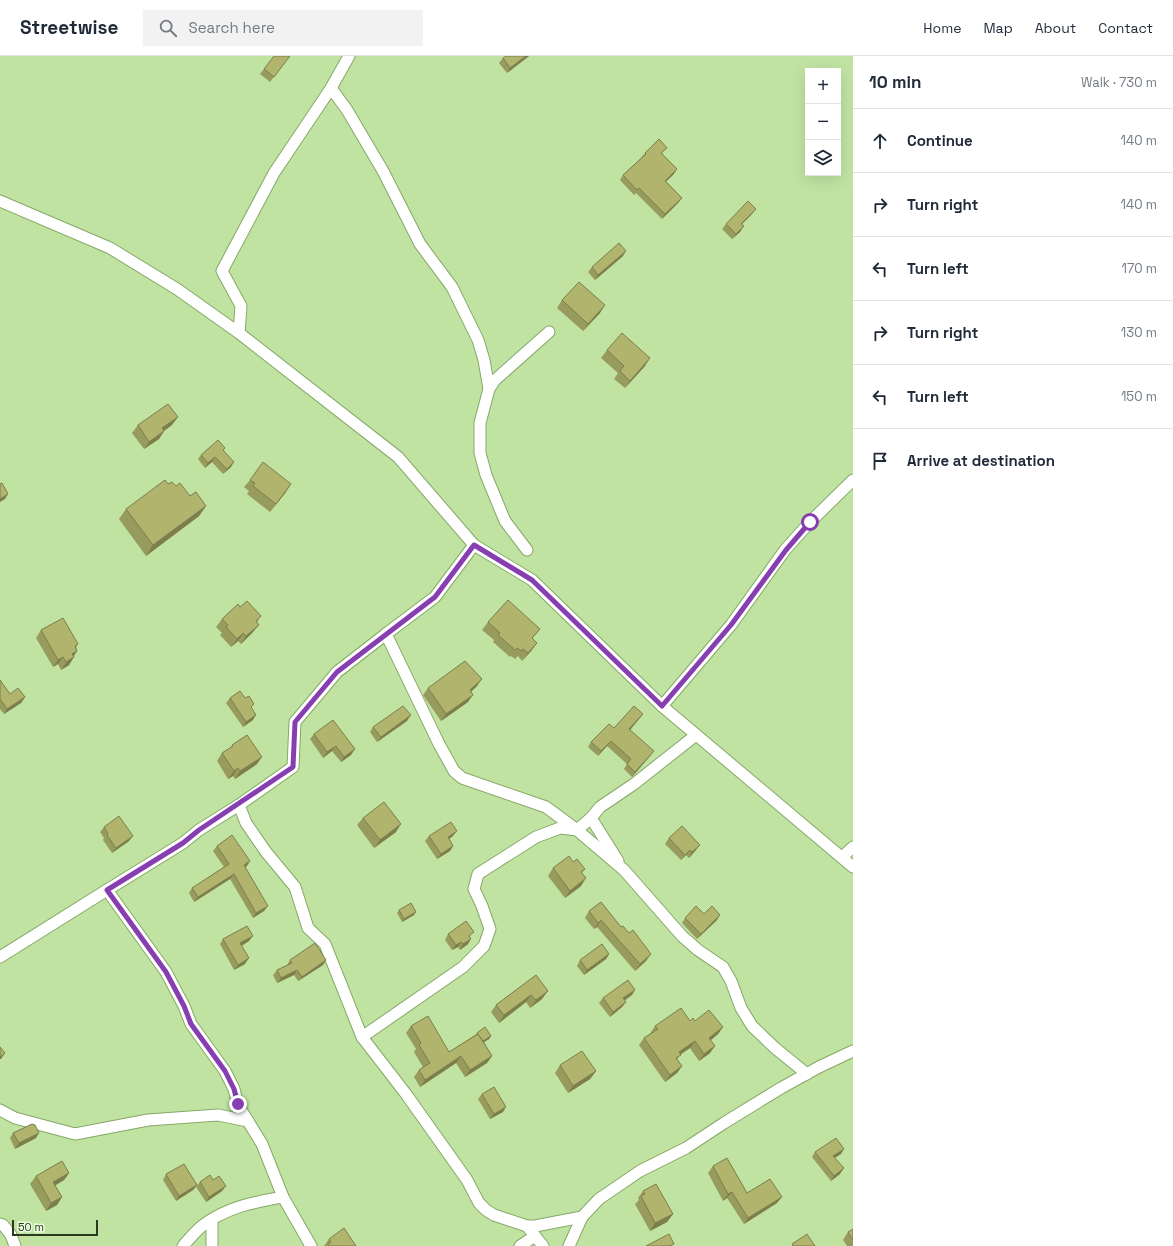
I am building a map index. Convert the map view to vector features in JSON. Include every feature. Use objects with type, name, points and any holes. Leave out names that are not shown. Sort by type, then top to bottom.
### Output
[{"type":"street","points":[[240,333],[241,306],[222,271],[274,173],[331,88],[348,56]]},
{"type":"street","points":[[331,88],[347,110],[383,171],[420,244],[452,287],[478,340],[484,360],[489,389]]},
{"type":"street","points":[[0,201],[110,248],[177,289],[240,333],[398,456],[474,545],[532,580],[662,706],[842,856],[853,867]]},
{"type":"street","points":[[527,550],[505,521],[486,475],[480,453],[480,423],[489,389],[494,380],[549,332]]},
{"type":"street","points":[[662,706],[731,625],[786,550],[810,522],[853,480]]},
{"type":"street","points":[[0,957],[183,843],[199,830],[239,805],[293,767],[295,722],[337,672],[435,597],[474,545]]},
{"type":"street","points":[[386,634],[439,744],[454,771],[462,778],[546,807],[577,830],[624,870],[682,936],[698,950],[723,967],[731,981],[741,1008],[752,1026],[775,1048],[807,1074]]},
{"type":"street","points":[[362,1037],[463,968],[484,946],[490,929],[474,889],[478,874],[536,836],[560,828],[577,830],[591,818],[600,807],[634,784],[696,735]]},
{"type":"street","points":[[239,805],[246,823],[266,852],[295,887],[308,928],[325,944],[362,1037],[406,1094],[467,1180],[479,1203],[494,1215],[527,1226],[535,1226],[582,1217]]},
{"type":"street","points":[[591,818],[624,870]]},
{"type":"street","points":[[842,856],[853,847]]},
{"type":"street","points":[[107,890],[166,972],[184,1006],[191,1024],[225,1071],[234,1089],[238,1104],[262,1144],[283,1197],[311,1246]]},
{"type":"street","points":[[569,1246],[582,1217],[599,1199],[640,1171],[686,1148],[724,1123],[807,1074],[853,1051]]},
{"type":"street","points":[[0,1110],[15,1118],[75,1134],[148,1120],[218,1116],[248,1121]]},
{"type":"street","points":[[183,1246],[202,1226],[228,1210],[255,1202],[283,1197]]},
{"type":"street","points":[[212,1220],[212,1246]]},
{"type":"street","points":[[1,1222],[11,1235],[15,1246]]},
{"type":"street","points":[[527,1226],[543,1246]]},
{"type":"street","points":[[520,1246],[535,1236]]},
{"type":"building","points":[[274,56],[290,56],[274,77],[264,69]]},
{"type":"building","points":[[506,56],[526,56],[510,68],[503,58]]},
{"type":"building","points":[[659,139],[667,148],[661,153],[677,169],[665,181],[682,198],[665,214],[639,188],[637,190],[623,175],[646,154],[645,153]]},
{"type":"building","points":[[748,201],[756,209],[741,224],[744,226],[736,234],[726,224]]},
{"type":"building","points":[[619,243],[626,251],[598,275],[592,267]]},
{"type":"building","points":[[579,282],[605,305],[588,324],[562,300]]},
{"type":"building","points":[[622,333],[650,358],[630,381],[620,371],[624,366],[607,350]]},
{"type":"building","points":[[168,404],[178,417],[162,428],[164,431],[149,442],[138,425]]},
{"type":"building","points":[[218,440],[225,448],[223,450],[234,462],[227,469],[215,457],[208,463],[201,455]]},
{"type":"building","points":[[263,462],[291,484],[276,504],[253,486],[255,483],[250,480]]},
{"type":"building","points":[[165,480],[168,484],[172,482],[176,486],[180,483],[190,496],[196,492],[206,506],[153,545],[126,509]]},
{"type":"building","points":[[2,483],[8,494],[0,499],[0,484]]},
{"type":"building","points":[[508,600],[540,629],[532,638],[537,643],[528,653],[523,649],[521,651],[517,648],[515,650],[498,635],[500,633],[488,622]]},
{"type":"building","points":[[247,601],[261,616],[256,621],[259,625],[246,636],[243,633],[237,639],[226,627],[228,625],[222,619],[238,604],[240,607]]},
{"type":"building","points":[[63,618],[78,644],[75,646],[77,651],[72,654],[74,657],[66,662],[63,657],[58,660],[41,630]]},
{"type":"building","points":[[465,661],[482,679],[470,690],[473,695],[446,714],[428,688]]},
{"type":"building","points":[[0,680],[10,694],[18,688],[25,697],[7,709],[0,699]]},
{"type":"building","points":[[240,691],[245,698],[249,696],[254,704],[251,707],[256,715],[246,722],[230,698]]},
{"type":"building","points":[[403,706],[411,715],[381,737],[373,727]]},
{"type":"building","points":[[634,706],[643,714],[629,729],[654,751],[635,772],[627,764],[631,759],[611,741],[601,751],[591,742],[609,724],[614,728]]},
{"type":"building","points":[[333,720],[355,749],[344,757],[336,746],[327,752],[314,734]]},
{"type":"building","points":[[247,735],[262,757],[240,771],[238,768],[234,771],[222,753]]},
{"type":"building","points":[[384,802],[401,824],[380,840],[363,818]]},
{"type":"building","points":[[119,816],[133,836],[116,848],[107,835],[108,834],[104,827]]},
{"type":"building","points":[[451,822],[457,831],[448,837],[453,846],[441,854],[429,836]]},
{"type":"building","points":[[682,826],[700,845],[692,852],[690,850],[685,855],[669,838]]},
{"type":"building","points":[[232,835],[250,861],[244,865],[268,906],[256,913],[234,874],[198,897],[192,888],[229,864],[217,846]]},
{"type":"building","points":[[569,856],[573,862],[577,859],[585,869],[581,872],[586,878],[570,891],[553,868]]},
{"type":"building","points":[[601,902],[621,927],[623,926],[629,933],[633,930],[651,954],[640,964],[601,920],[598,923],[589,911]]},
{"type":"building","points":[[411,903],[416,912],[404,919],[399,910]]},
{"type":"building","points":[[696,906],[704,914],[712,906],[720,915],[701,934],[685,918]]},
{"type":"building","points":[[466,921],[474,932],[469,936],[471,939],[463,944],[461,942],[456,945],[448,934]]},
{"type":"building","points":[[247,926],[253,936],[240,943],[249,958],[238,965],[223,939]]},
{"type":"building","points":[[315,943],[326,960],[302,977],[297,970],[281,978],[277,970],[292,963],[290,960]]},
{"type":"building","points":[[602,944],[609,954],[587,970],[580,960]]},
{"type":"building","points":[[536,975],[548,991],[536,1000],[531,995],[504,1015],[496,1005]]},
{"type":"building","points":[[628,980],[635,990],[623,998],[626,1002],[613,1012],[603,998]]},
{"type":"building","points":[[681,1008],[690,1021],[693,1018],[695,1021],[709,1010],[723,1027],[709,1038],[715,1046],[704,1054],[695,1041],[679,1052],[681,1055],[676,1058],[682,1066],[670,1075],[644,1038],[658,1029],[655,1026]]},
{"type":"building","points":[[428,1016],[449,1052],[478,1034],[492,1056],[470,1070],[461,1056],[425,1080],[419,1070],[430,1063],[419,1045],[421,1043],[411,1026]]},
{"type":"building","points":[[485,1027],[491,1036],[483,1041],[477,1033]]},
{"type":"building","points":[[0,1047],[5,1053],[0,1057]]},
{"type":"building","points":[[582,1051],[596,1071],[573,1086],[560,1065]]},
{"type":"building","points":[[494,1087],[506,1107],[494,1114],[482,1094]]},
{"type":"building","points":[[32,1124],[35,1125],[39,1133],[19,1143],[13,1133]]},
{"type":"building","points":[[836,1138],[844,1149],[833,1156],[844,1168],[834,1176],[815,1152]]},
{"type":"building","points":[[727,1158],[747,1193],[770,1179],[782,1197],[748,1218],[732,1192],[728,1194],[713,1166]]},
{"type":"building","points":[[62,1161],[69,1173],[53,1182],[62,1197],[51,1203],[36,1176]]},
{"type":"building","points":[[184,1164],[197,1185],[179,1196],[166,1174]]},
{"type":"building","points":[[210,1175],[213,1180],[219,1176],[226,1186],[209,1197],[200,1182]]},
{"type":"building","points":[[656,1184],[673,1214],[655,1223],[641,1196],[645,1194],[643,1191]]},
{"type":"building","points":[[344,1228],[356,1246],[329,1246],[328,1244],[331,1242],[329,1239]]},
{"type":"building","points":[[853,1229],[853,1240],[848,1232]]},
{"type":"building","points":[[669,1234],[674,1244],[670,1246],[646,1246]]},
{"type":"building","points":[[807,1234],[815,1246],[793,1246],[792,1244]]},
{"type":"route","points":[[238,1104],[234,1089],[225,1071],[201,1040],[191,1024],[184,1006],[167,977],[166,972],[107,890],[183,843],[199,830],[239,805],[293,767],[295,722],[337,672],[435,597],[474,545],[532,580],[662,706],[731,625],[786,550],[810,522]]}]
